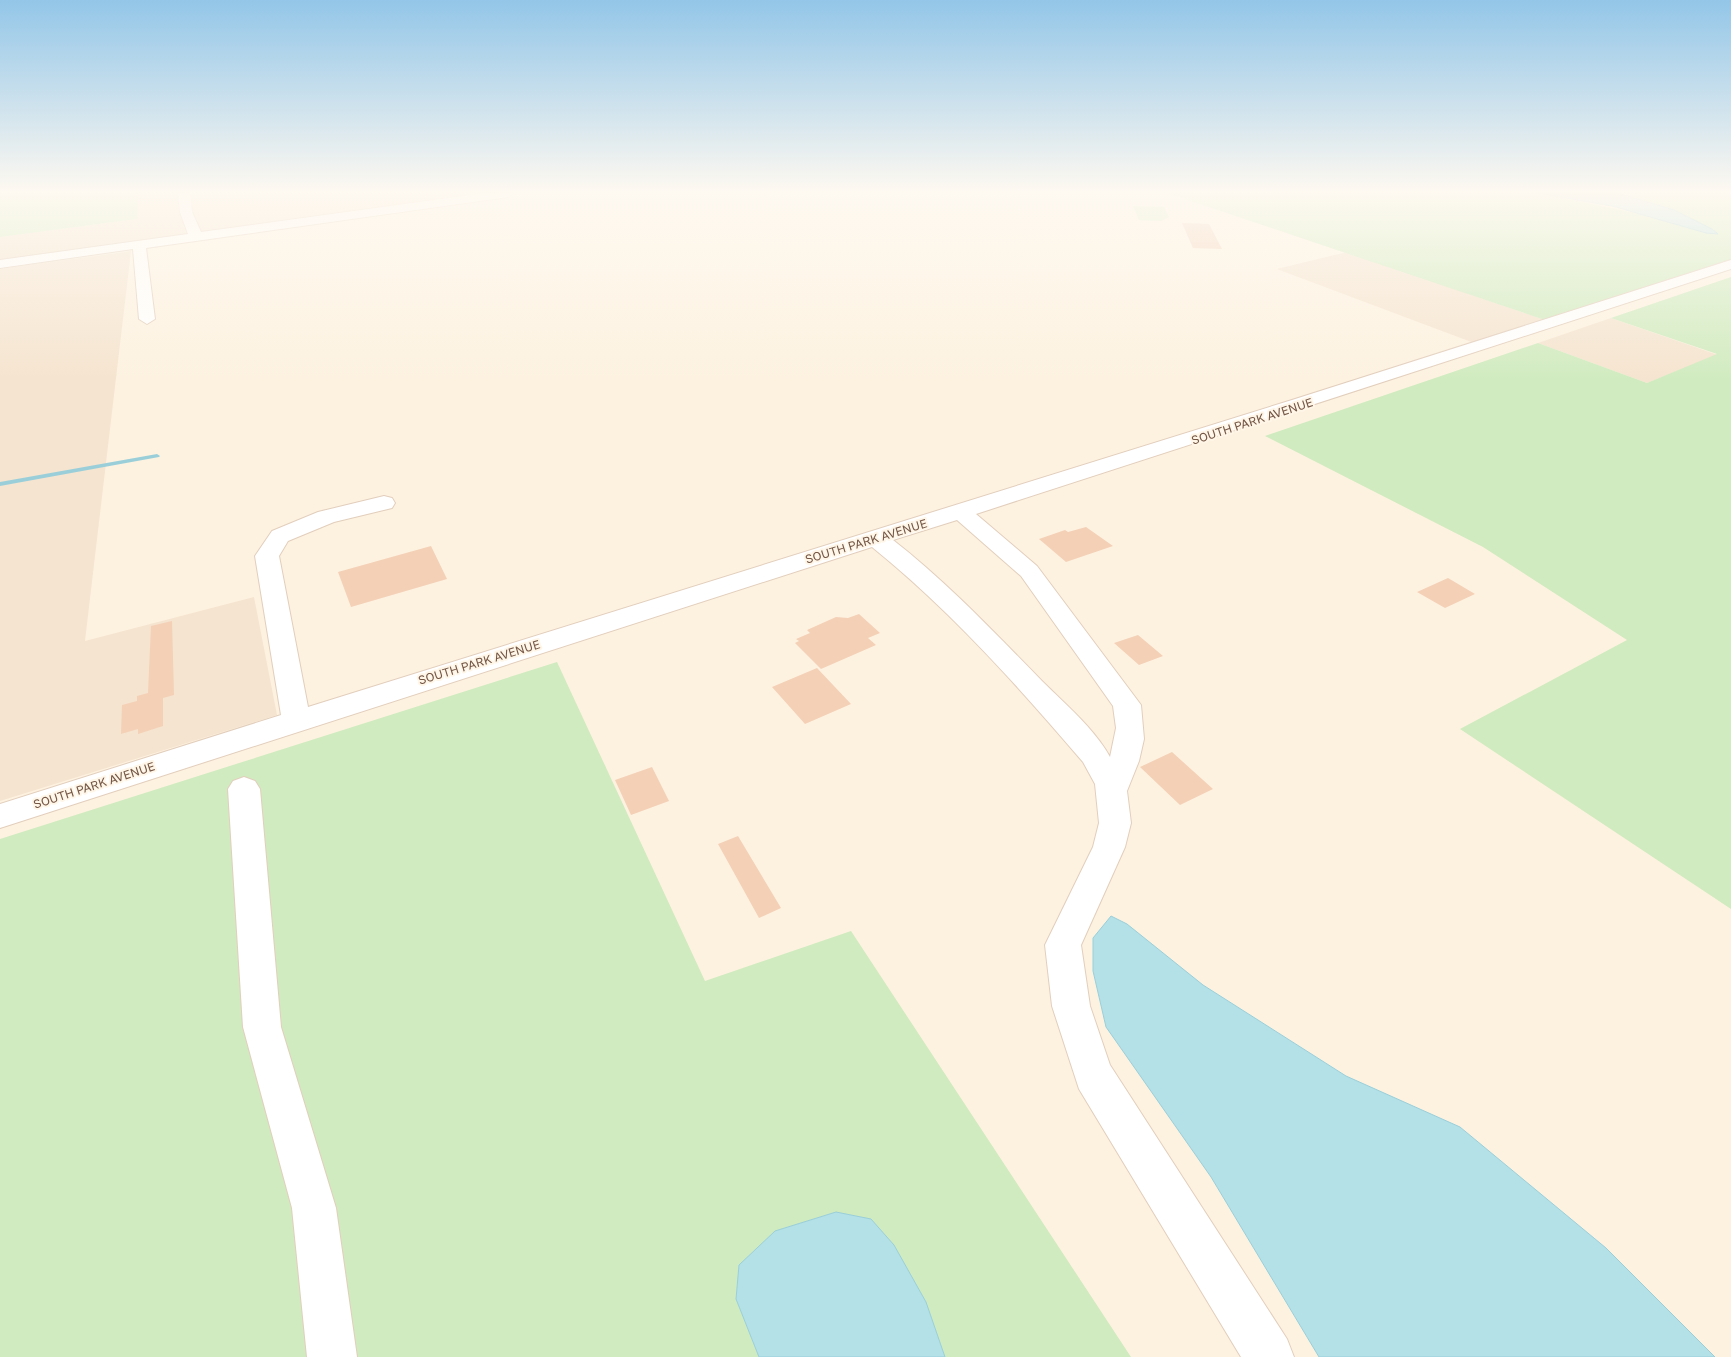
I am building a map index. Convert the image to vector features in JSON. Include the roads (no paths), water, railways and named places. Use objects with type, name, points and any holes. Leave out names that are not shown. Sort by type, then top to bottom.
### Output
[{"type":"street","points":[[0,264],[53,256]]},
{"type":"street","points":[[140,256],[147,319]]},
{"type":"street","name":"SOUTH PARK AVENUE","points":[[0,816],[296,719],[1226,430],[1731,264]]},
{"type":"street","points":[[296,719],[267,556],[280,536],[326,517],[384,503]]},
{"type":"street","points":[[961,512],[1029,571],[1127,705],[1132,721],[1127,758],[1112,792]]},
{"type":"street","points":[[876,538],[920,573],[963,614],[1095,756],[1112,792],[1115,823],[1109,847],[1062,945],[1071,1006],[1093,1075],[1269,1357]]},
{"type":"street","points":[[244,789],[262,1027],[314,1208],[332,1357]]},
{"type":"water","points":[[1111,916],[1127,924],[1203,985],[1346,1076],[1460,1127],[1606,1248],[1715,1357],[1319,1357],[1211,1177],[1106,1027],[1093,971],[1093,938]]},
{"type":"water","points":[[836,1212],[871,1219],[894,1245],[926,1302],[945,1357],[759,1357],[736,1299],[739,1265],[775,1231]]},
{"type":"waterway","points":[[0,484],[157,456]]}]
